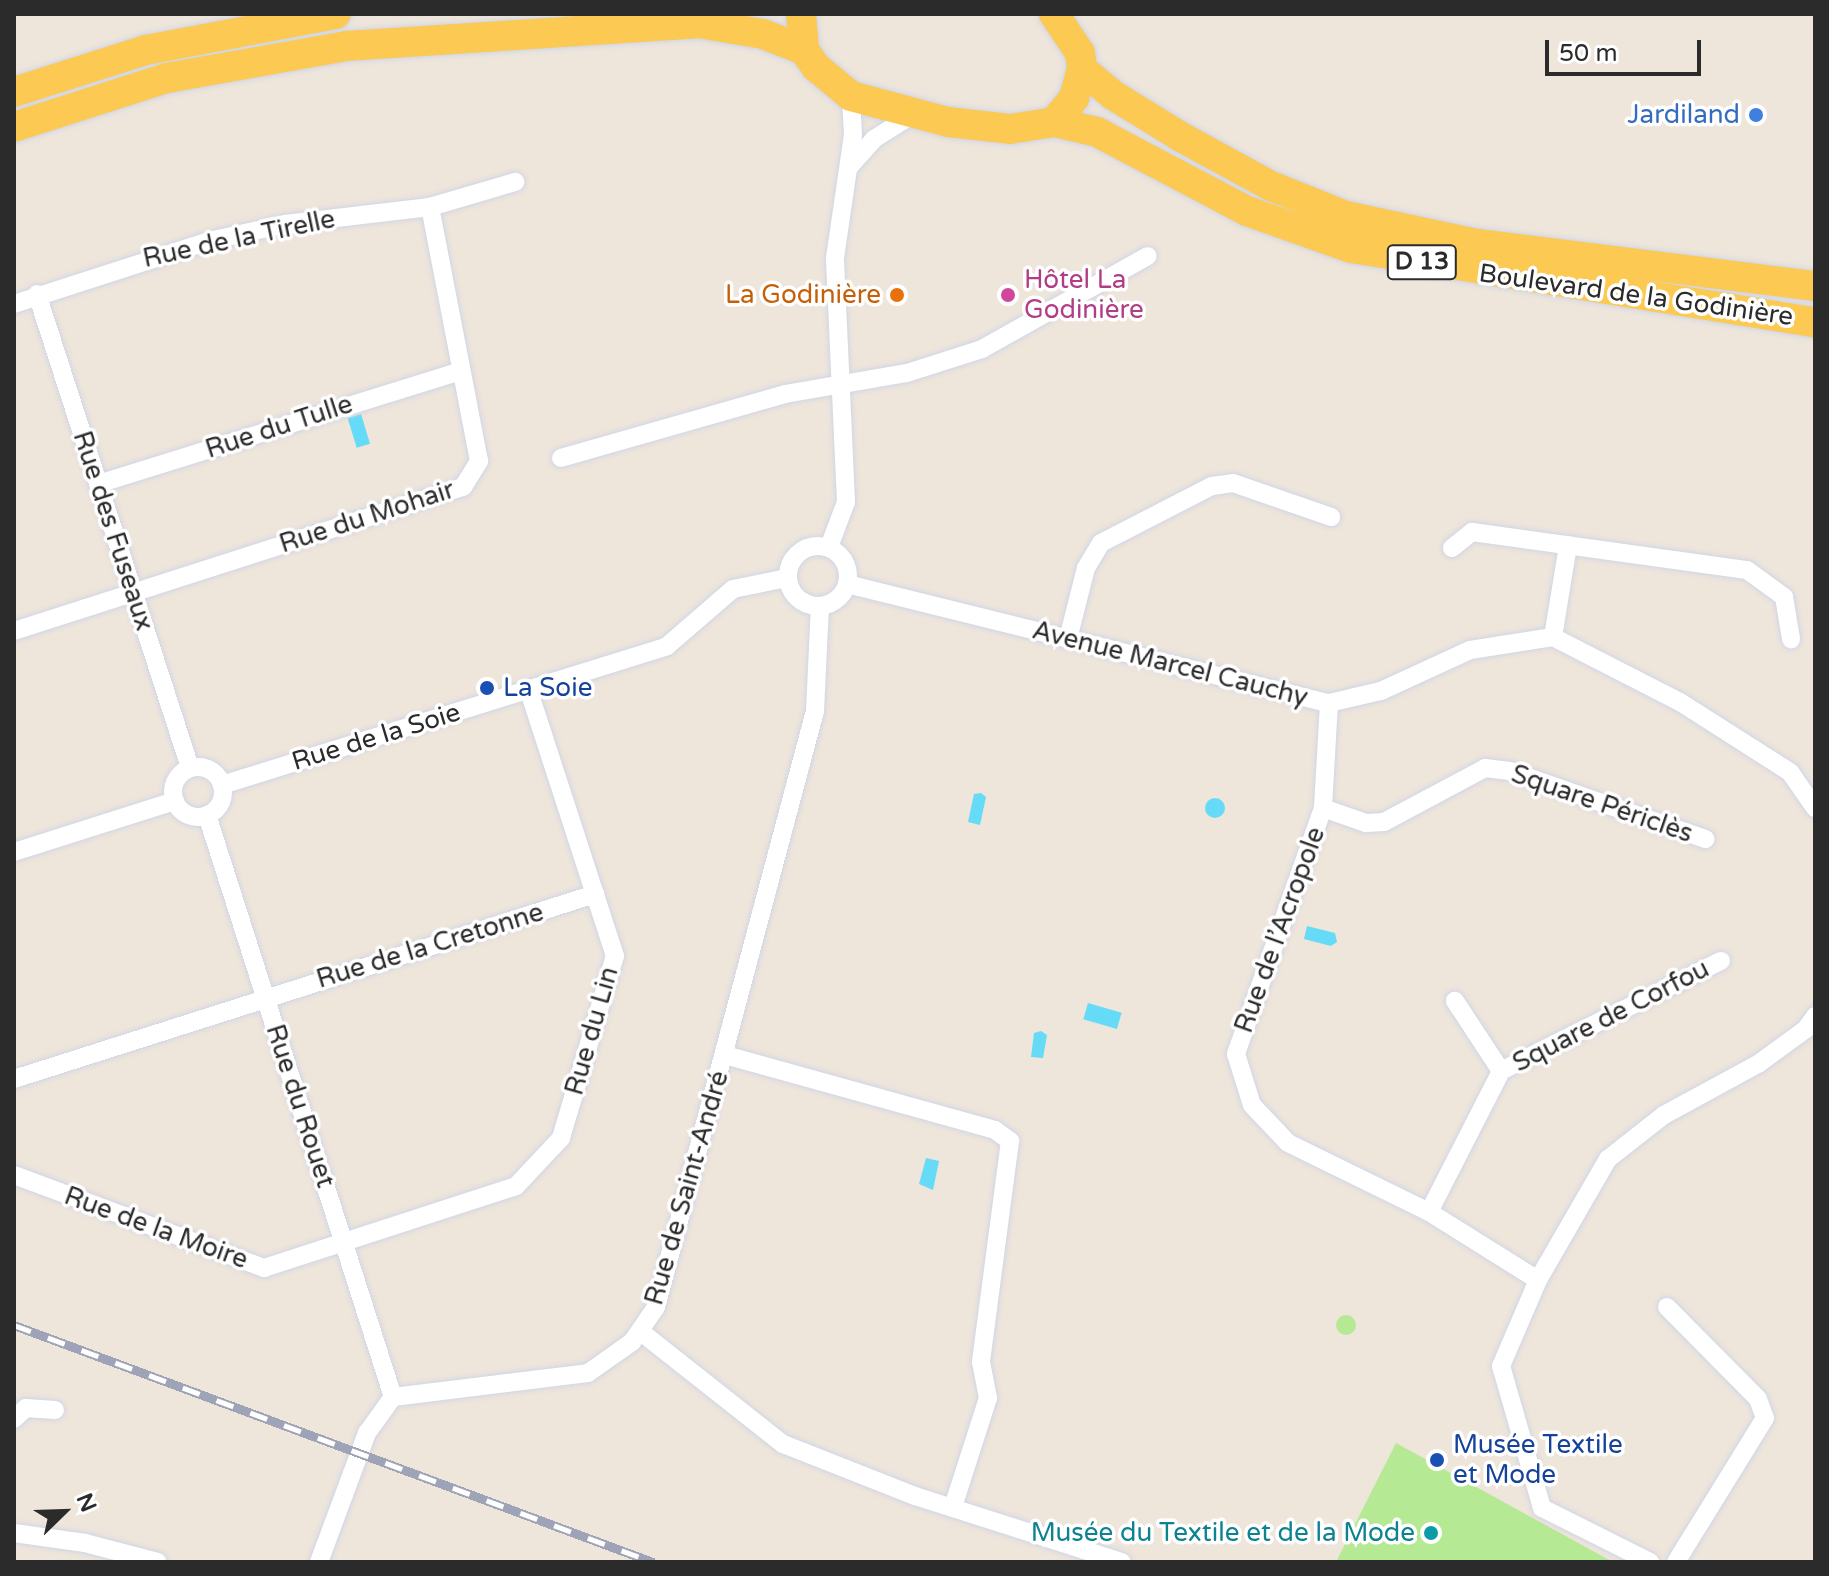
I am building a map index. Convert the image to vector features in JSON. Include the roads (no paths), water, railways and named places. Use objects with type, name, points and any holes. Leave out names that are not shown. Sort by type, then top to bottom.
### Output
[{"type":"main road","points":[[14,92],[146,50],[336,14]]},
{"type":"main road","points":[[801,14],[804,50],[816,67],[851,96],[912,115],[1010,129],[1054,122],[1074,98],[1082,69],[1073,37],[1054,14]]},
{"type":"main road","points":[[14,127],[167,78],[346,46],[698,23],[763,34],[804,50]]},
{"type":"main road","name":"Boulevard de la Godinière","points":[[1082,69],[1113,95],[1181,137],[1271,186],[1346,216],[1478,244],[1815,286]]},
{"type":"main road","name":"Boulevard de la Godinière","points":[[1054,122],[1097,132],[1247,211],[1351,248],[1815,322]]},
{"type":"street","points":[[829,547],[846,502],[844,381],[835,258],[849,167],[851,96]]},
{"type":"street","points":[[849,167],[874,139],[912,115]]},
{"type":"street","name":"Rue de la Tirelle","points":[[14,304],[135,261],[285,224],[430,207],[515,182]]},
{"type":"street","name":"Rue du Mohair","points":[[14,631],[463,487],[479,461],[430,207]]},
{"type":"street","points":[[561,458],[844,381],[907,373],[982,349],[1148,256]]},
{"type":"street","name":"Rue des Fuseaux","points":[[37,294],[190,768]]},
{"type":"street","name":"Rue du Tulle","points":[[98,484],[461,371]]},
{"type":"street","points":[[1068,639],[1086,568],[1101,543],[1212,486],[1233,483],[1331,517]]},
{"type":"street","points":[[1452,548],[1472,532],[1747,570],[1784,597],[1791,639]]},
{"type":"street","points":[[1568,545],[1553,637],[1680,702],[1778,764],[1815,808]]},
{"type":"street","points":[[829,547],[847,566],[847,584],[837,600],[820,606],[802,602],[787,578],[800,551],[829,547]]},
{"type":"street","name":"Rue de la Soie","points":[[222,785],[667,646],[733,589],[787,578]]},
{"type":"street","name":"Avenue Marcel Cauchy","points":[[847,584],[1329,703],[1381,691],[1470,650],[1553,637]]},
{"type":"street","name":"Rue de Saint-André","points":[[393,1397],[588,1373],[613,1360],[641,1332],[656,1307],[815,711],[820,606]]},
{"type":"street","name":"Rue du Lin","points":[[343,1242],[516,1186],[561,1138],[615,956],[528,689]]},
{"type":"street","name":"Rue de l’Acropole","points":[[1329,703],[1323,808],[1236,1054],[1252,1105],[1288,1143],[1429,1212],[1538,1280]]},
{"type":"street","points":[[190,768],[213,772],[222,785],[222,799],[207,815],[191,816],[175,801],[174,785],[190,768]]},
{"type":"street","name":"Square Périclès","points":[[1323,808],[1366,823],[1384,822],[1485,768],[1510,771],[1705,839]]},
{"type":"street","points":[[14,852],[175,801]]},
{"type":"street","name":"Rue du Rouet","points":[[207,815],[393,1397]]},
{"type":"street","name":"Rue de la Cretonne","points":[[265,997],[595,894]]},
{"type":"street","name":"Square de Corfou","points":[[1429,1212],[1501,1071],[1721,961]]},
{"type":"street","points":[[14,1079],[265,997]]},
{"type":"street","name":"Square de Corfou","points":[[1455,1001],[1501,1071]]},
{"type":"street","points":[[1650,1562],[1542,1508],[1501,1366],[1538,1280],[1608,1159],[1664,1115],[1758,1064],[1812,1027]]},
{"type":"street","points":[[725,1055],[995,1130],[1010,1141],[981,1362],[988,1398],[953,1507]]},
{"type":"street","name":"Rue de la Moire","points":[[14,1175],[264,1268],[343,1242]]},
{"type":"street","points":[[1667,1307],[1758,1399],[1765,1418],[1676,1562]]},
{"type":"street","points":[[641,1332],[783,1444],[953,1507],[1122,1562]]},
{"type":"street","points":[[319,1562],[367,1433],[393,1397]]},
{"type":"street","points":[[14,1419],[26,1408],[55,1410]]},
{"type":"street","points":[[14,1533],[85,1543],[158,1562]]},
{"type":"water","points":[[361,414],[370,444],[357,448],[348,418]]},
{"type":"water","points":[[981,793],[986,797],[980,825],[968,822],[974,794]]},
{"type":"water","points":[[1215,798],[1222,801],[1225,808],[1222,815],[1215,818],[1208,815],[1205,808],[1208,801]]},
{"type":"water","points":[[1307,926],[1335,933],[1337,942],[1331,946],[1304,939]]},
{"type":"water","points":[[1088,1003],[1122,1013],[1117,1029],[1083,1019]]},
{"type":"water","points":[[1041,1031],[1047,1035],[1043,1058],[1031,1057],[1034,1033]]},
{"type":"water","points":[[926,1158],[939,1161],[933,1190],[919,1184]]},
{"type":"railway","points":[[14,1325],[653,1562]]},
{"type":"place","name":"Jardiland","points":[[1756,115]]},
{"type":"place","name":"La Godinière","points":[[897,295]]},
{"type":"place","name":"Hôtel La Godinière","points":[[1008,295]]},
{"type":"place","name":"La Soie","points":[[487,688]]},
{"type":"place","name":"Musée Textile et Mode","points":[[1437,1460]]},
{"type":"place","name":"Musée du Textile et de la Mode","points":[[1431,1533]]}]
